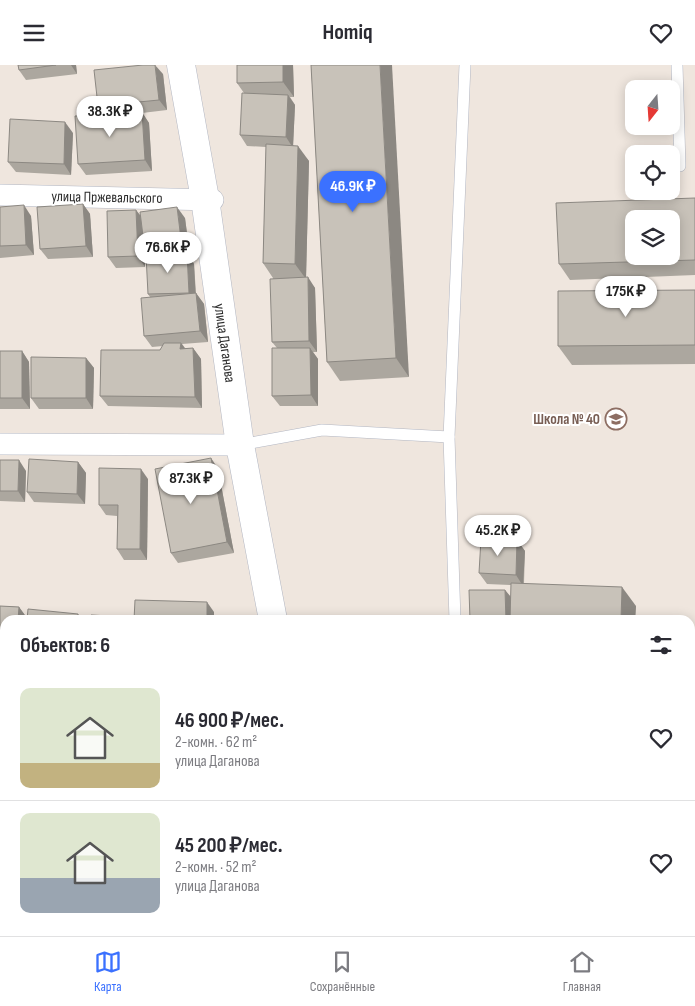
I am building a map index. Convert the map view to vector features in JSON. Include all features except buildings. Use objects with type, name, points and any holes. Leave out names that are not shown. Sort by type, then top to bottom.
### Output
[{"type":"main road","name":"улица Даганова","points":[[182,65],[209,199]]},
{"type":"main road","name":"улица Даганова","points":[[190,65],[272,615]]},
{"type":"main road","name":"улица Даганова","points":[[246,444],[281,615]]},
{"type":"street","name":"улица Пржевальского","points":[[0,195],[209,199]]},
{"type":"street","points":[[0,444],[246,444]]},
{"type":"lane","points":[[456,615],[449,437],[465,65]]},
{"type":"lane","points":[[677,65],[679,145]]},
{"type":"lane","points":[[246,444],[322,430],[449,437]]},
{"type":"place","name":"Школа № 40","points":[[616,419]]}]
